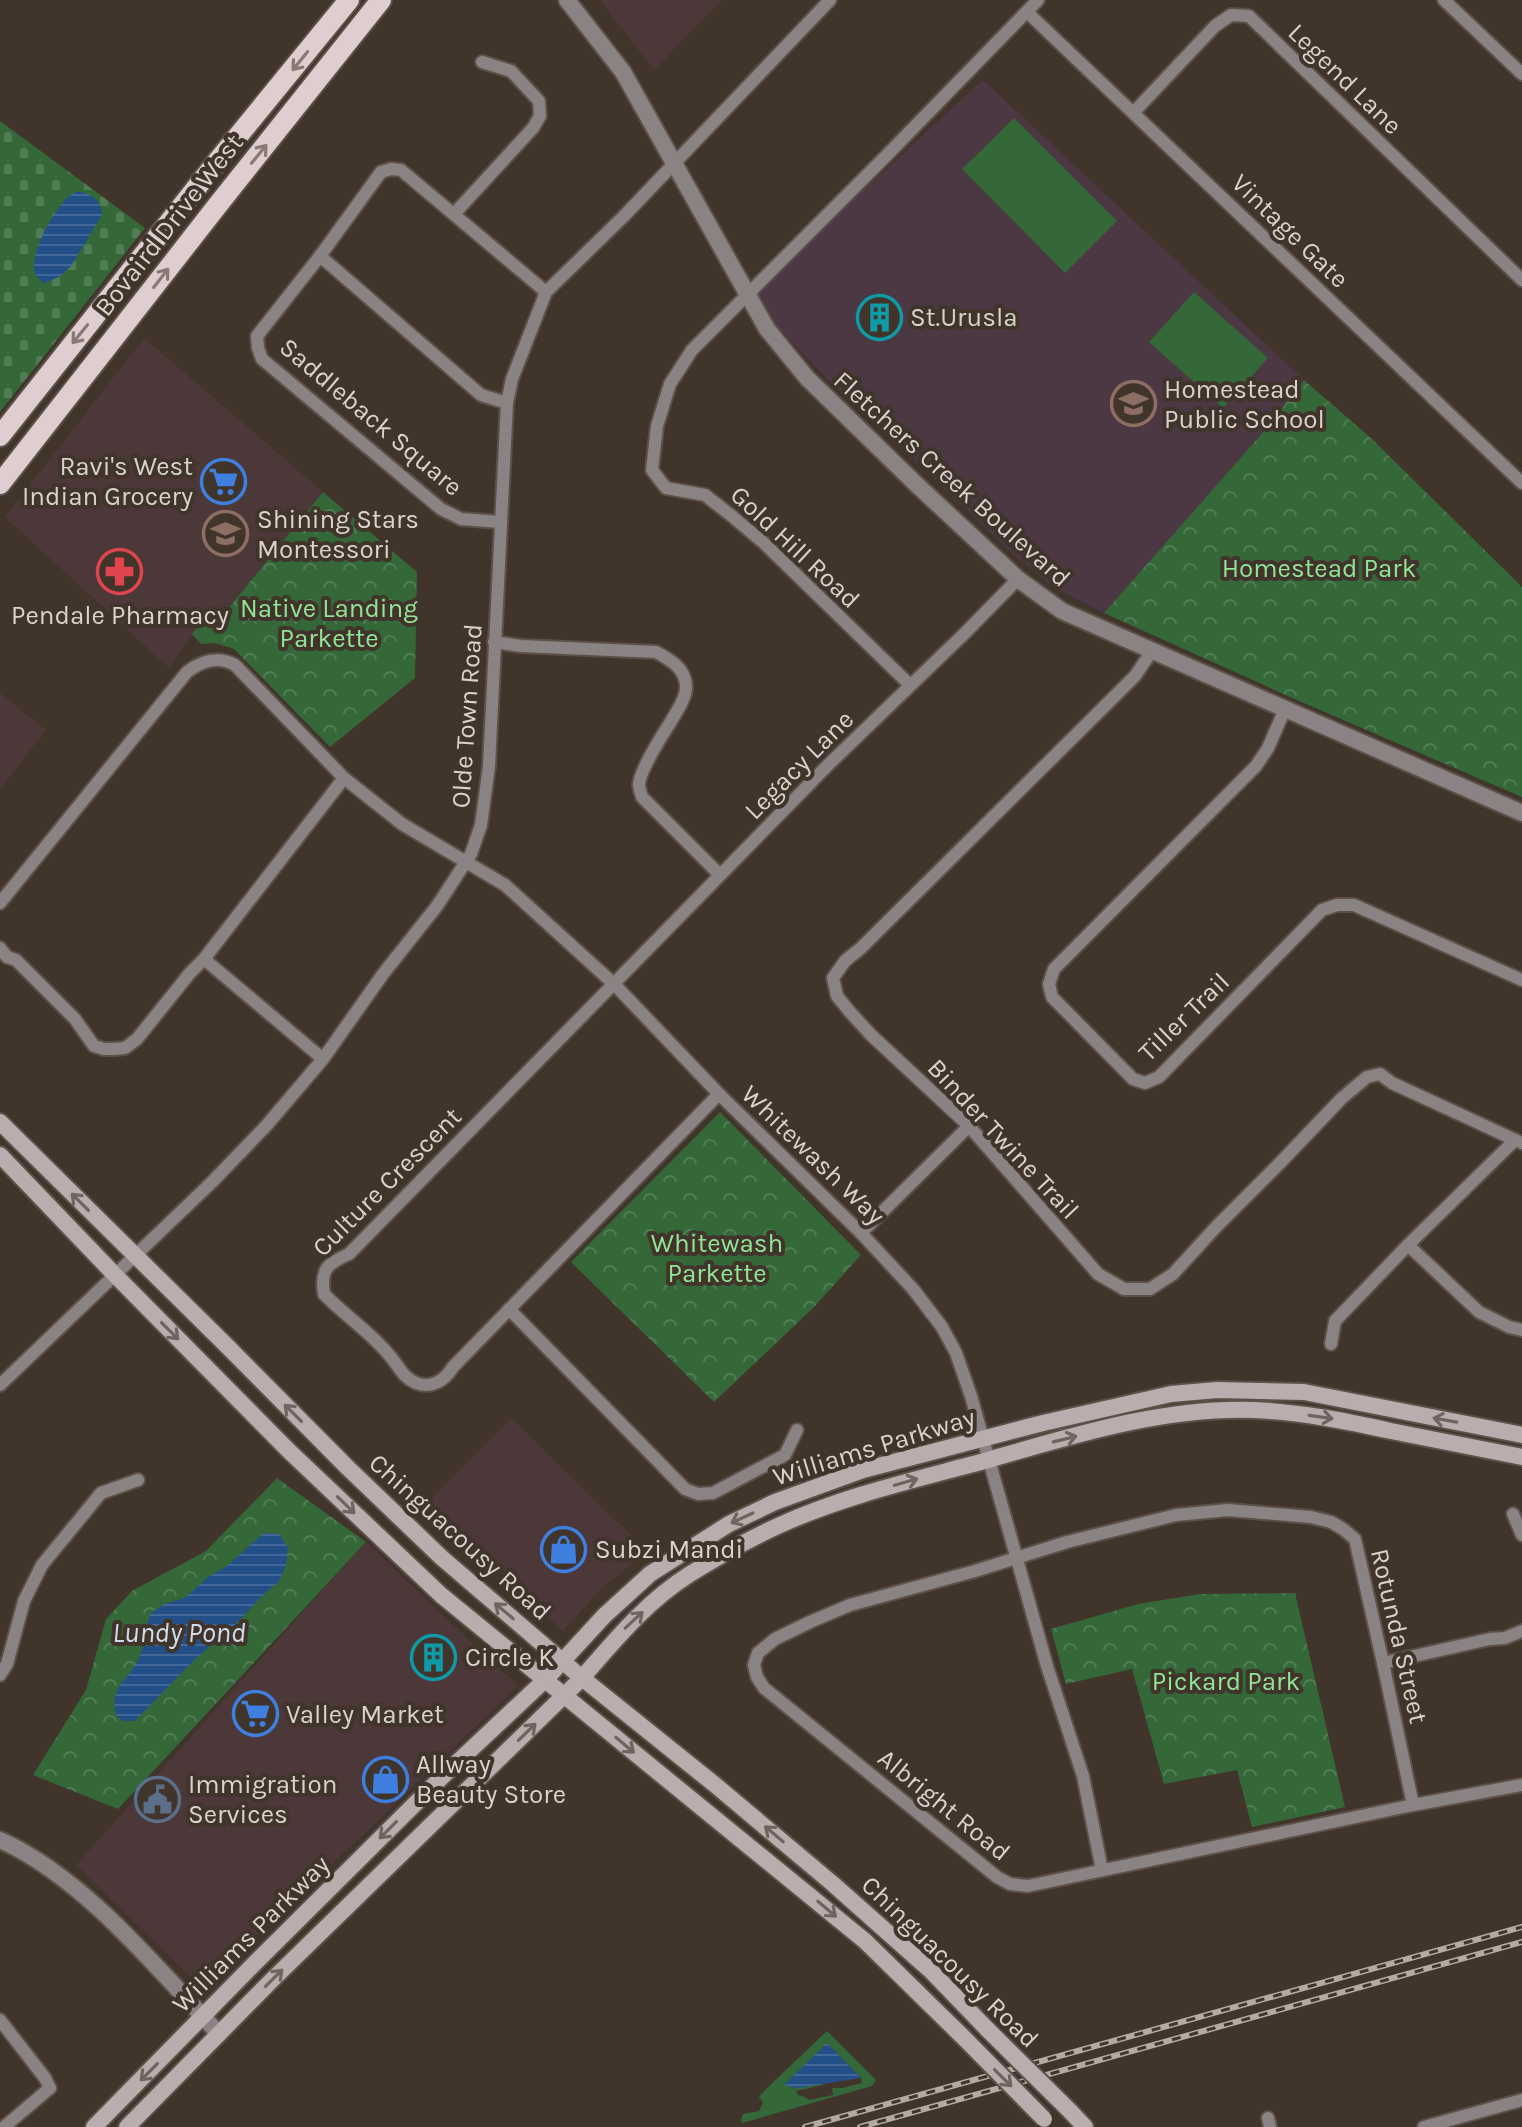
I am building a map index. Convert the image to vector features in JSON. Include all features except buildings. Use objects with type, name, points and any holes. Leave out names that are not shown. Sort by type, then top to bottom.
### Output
[{"type":"main road","name":"Bovaird Drive West","points":[[0,436],[349,0]]},
{"type":"main road","name":"Bovaird Drive West","points":[[0,484],[381,0]]},
{"type":"main road","name":"Chinguacousy Road","points":[[0,1122],[432,1548],[582,1678],[833,1884],[931,1971],[1085,2127]]},
{"type":"main road","name":"Chinguacousy Road","points":[[0,1155],[289,1451],[405,1562],[441,1595],[865,1941],[1048,2123]]},
{"type":"main road","name":"Williams Parkway","points":[[94,2127],[447,1772],[564,1661],[604,1616],[640,1582],[729,1524],[812,1487],[863,1470],[1099,1409],[1171,1394],[1217,1390],[1304,1392],[1522,1435]]},
{"type":"main road","name":"Williams Parkway","points":[[127,2127],[273,1979],[582,1678],[651,1603],[688,1575],[781,1524],[831,1505],[989,1459],[1125,1424],[1173,1415],[1252,1410],[1290,1412],[1522,1457]]},
{"type":"street","name":"Fletchers Creek Boulevard","points":[[567,0],[623,72],[767,329],[807,378],[1018,579],[1062,611],[1522,813]]},
{"type":"street","points":[[674,162],[830,0]]},
{"type":"street","name":"Gold Hill Road","points":[[910,685],[765,544],[733,517],[705,495],[666,488],[652,470],[657,426],[670,384],[692,350],[1038,0]]},
{"type":"street","points":[[1444,0],[1522,74]]},
{"type":"street","name":"Vintage Gate","points":[[1027,12],[1522,483]]},
{"type":"street","name":"Legend Lane","points":[[1134,112],[1215,26],[1231,15],[1249,16],[1522,280]]},
{"type":"street","points":[[454,214],[533,128],[540,116],[539,101],[511,71],[482,62]]},
{"type":"street","name":"Olde Town Road","points":[[0,1385],[136,1257],[266,1126],[323,1059],[383,974],[437,906],[471,854],[481,825],[489,766],[507,403],[512,379],[546,292],[674,162]]},
{"type":"street","name":"Saddleback Square","points":[[500,522],[461,519],[441,509],[262,359],[257,336],[381,172],[391,169],[401,170],[546,292]]},
{"type":"street","points":[[320,256],[481,395],[507,403]]},
{"type":"street","name":"Legacy Lane","points":[[614,984],[829,764],[1018,579]]},
{"type":"street","points":[[494,642],[656,652],[682,671],[686,695],[643,767],[639,784],[642,797],[720,875]]},
{"type":"street","name":"Binder Twine Trail","points":[[1152,651],[1135,676],[845,961],[833,978],[837,996],[871,1035],[969,1126],[1098,1274],[1124,1289],[1150,1289],[1173,1274],[1342,1098],[1367,1077],[1380,1074],[1392,1083],[1518,1141]]},
{"type":"street","name":"Whitewash Way","points":[[0,903],[187,672],[197,663],[210,660],[235,665],[344,778],[402,824],[505,885],[614,984],[719,1094],[861,1233],[913,1289],[942,1327],[956,1353],[971,1396],[1047,1666],[1083,1776],[1102,1870]]},
{"type":"street","name":"Tiller Trail","points":[[1285,709],[1268,748],[1256,766],[1054,969],[1049,984],[1052,997],[1133,1079],[1145,1083],[1159,1077],[1322,910],[1337,905],[1354,905],[1522,980]]},
{"type":"street","points":[[0,948],[75,1019],[94,1046],[125,1048],[137,1039],[204,959],[344,778]]},
{"type":"street","points":[[204,959],[323,1059]]},
{"type":"street","name":"Culture Crescent","points":[[614,984],[349,1254],[333,1261],[325,1269],[322,1282],[324,1294],[390,1355],[403,1376],[418,1384],[439,1383],[719,1094]]},
{"type":"street","points":[[861,1233],[969,1126]]},
{"type":"street","points":[[1331,1344],[1335,1321],[1408,1245],[1518,1141]]},
{"type":"street","points":[[1408,1245],[1479,1312],[1522,1330]]},
{"type":"street","points":[[509,1309],[685,1489],[698,1494],[713,1493],[785,1455],[797,1430]]},
{"type":"street","points":[[0,1675],[13,1647],[24,1601],[42,1565],[101,1493],[138,1480]]},
{"type":"street","name":"Rotunda Street","points":[[1015,1557],[1176,1515],[1228,1510],[1311,1517],[1343,1529],[1355,1539],[1413,1805]]},
{"type":"street","points":[[1513,1514],[1522,1535]]},
{"type":"street","name":"Albright Road","points":[[1015,1557],[850,1605],[775,1639],[758,1653],[754,1665],[764,1688],[997,1877],[1010,1884],[1028,1886],[1522,1785]]},
{"type":"street","points":[[1383,1663],[1505,1638],[1522,1631]]},
{"type":"street","points":[[0,1840],[70,1884],[100,1910],[219,2034]]},
{"type":"street","points":[[0,2020],[50,2088],[4,2127]]},
{"type":"street","points":[[1424,2127],[1522,2100]]},
{"type":"shaded area","points":[[600,0],[721,0],[654,70]]},
{"type":"shaded area","points":[[983,80],[1304,380],[1266,429],[1104,613],[1050,585],[1011,552],[825,377],[748,296]]},
{"type":"shaded area","points":[[144,338],[323,492],[217,621],[207,615],[169,668],[5,517]]},
{"type":"shaded area","points":[[0,693],[46,730],[0,789]]},
{"type":"shaded area","points":[[511,1418],[648,1552],[606,1584],[563,1631],[424,1505]]},
{"type":"shaded area","points":[[366,1542],[518,1686],[207,1984],[196,1982],[76,1865]]},
{"type":"green space","points":[[1014,118],[1117,221],[1065,273],[962,169]]},
{"type":"green space","points":[[0,121],[145,228],[0,412]]},
{"type":"green space","points":[[1194,292],[1268,358],[1223,408],[1149,342]]},
{"type":"green space","name":"Homestead Park","points":[[1304,380],[1372,439],[1522,587],[1522,797],[1104,613],[1266,429]]},
{"type":"green space","name":"Native Landing Parkette","points":[[323,492],[417,572],[415,678],[330,747],[234,649],[215,643],[201,644],[192,634],[208,615],[218,621]]},
{"type":"green space","name":"Whitewash Parkette","points":[[720,1112],[861,1255],[814,1307],[714,1402],[571,1262]]},
{"type":"green space","points":[[277,1478],[366,1542],[118,1809],[33,1775],[86,1690],[106,1619],[132,1591],[206,1551]]},
{"type":"green space","name":"Pickard Park","points":[[1295,1593],[1345,1807],[1252,1827],[1237,1770],[1164,1784],[1132,1669],[1066,1684],[1051,1629],[1138,1604],[1200,1594]]},
{"type":"green space","points":[[827,2031],[876,2080],[872,2086],[742,2123],[743,2114],[759,2111],[763,2103],[759,2097]],"holes":[[[827,2043],[861,2078],[862,2083],[832,2088],[833,2095],[809,2100],[796,2091],[823,2085]]]},
{"type":"water","points":[[76,192],[94,198],[100,205],[102,215],[71,266],[59,277],[44,283],[34,270],[37,249],[54,214]]},
{"type":"water","name":"Lundy Pond","points":[[264,1533],[279,1534],[288,1548],[286,1565],[279,1581],[193,1661],[135,1721],[117,1717],[115,1698],[141,1653],[150,1614],[164,1604],[185,1598]]},
{"type":"water","points":[[827,2043],[861,2078],[797,2088],[784,2085]]},
{"type":"railway","points":[[805,2127],[1522,1927]]},
{"type":"railway","points":[[860,2127],[1522,1942]]},
{"type":"place","name":"St.Urusla","points":[[879,317]]},
{"type":"place","name":"Homestead Public School","points":[[1133,404]]},
{"type":"place","name":"Ravi's West Indian Grocery","points":[[224,481]]},
{"type":"place","name":"Shining Stars Montessori","points":[[226,534]]},
{"type":"place","name":"Pendale Pharmacy","points":[[120,572]]},
{"type":"place","name":"Subzi Mandi","points":[[564,1549]]},
{"type":"place","name":"Circle K","points":[[434,1657]]},
{"type":"place","name":"Valley Market","points":[[255,1714]]},
{"type":"place","name":"Allway Beauty Store","points":[[385,1779]]},
{"type":"place","name":"Immigration Services","points":[[157,1799]]}]
